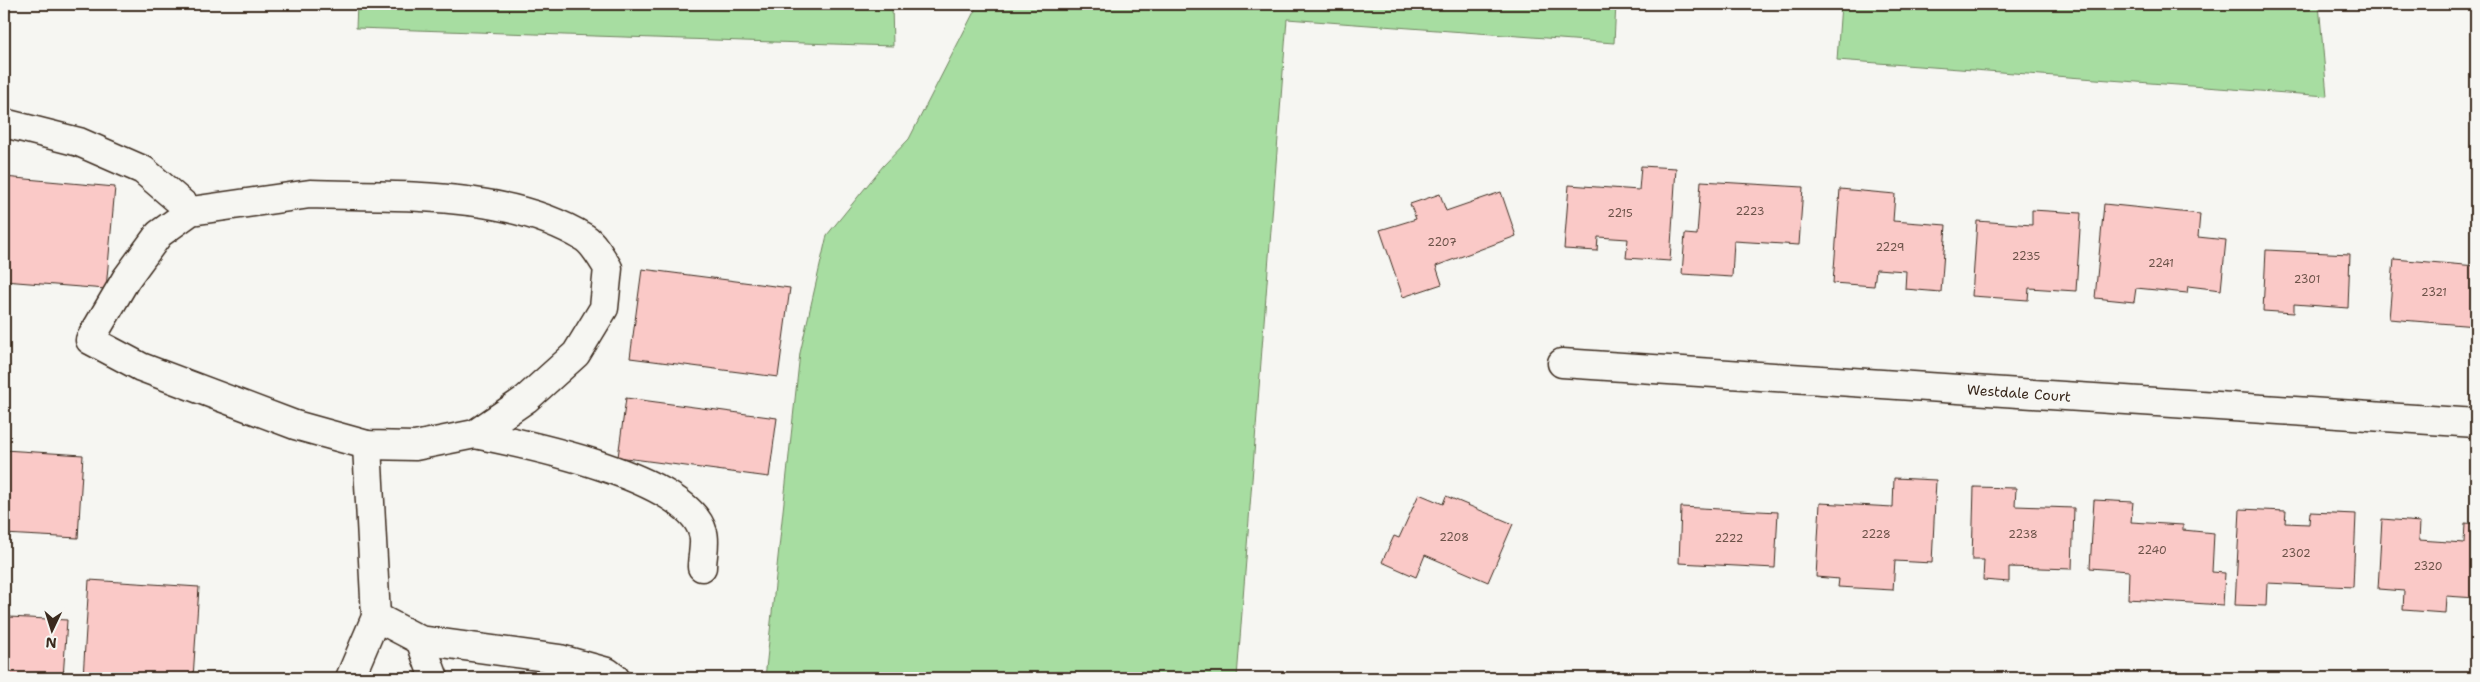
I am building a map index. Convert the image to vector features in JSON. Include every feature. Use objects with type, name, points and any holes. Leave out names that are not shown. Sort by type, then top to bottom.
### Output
[{"type":"street","points":[[4,123],[79,142],[143,170],[192,211]]},
{"type":"street","points":[[310,194],[438,198],[525,211],[587,239],[608,268],[604,308],[576,354],[526,399],[475,434],[415,446],[368,446],[295,425],[141,368],[90,340],[126,279],[159,234],[192,211],[310,194]]},
{"type":"street","name":"Westdale Court","points":[[1562,363],[2476,423]]},
{"type":"street","points":[[475,434],[611,469],[665,492],[691,513],[703,532],[702,567]]},
{"type":"street","points":[[350,678],[376,617],[368,446]]},
{"type":"street","points":[[376,617],[420,640],[560,659],[607,672],[615,678]]},
{"type":"street","points":[[420,640],[434,678]]},
{"type":"green space","points":[[357,4],[892,4],[893,46],[356,28]]},
{"type":"green space","points":[[978,4],[1616,4],[1614,43],[1287,19],[1237,678],[765,678],[800,353],[827,235],[883,166],[909,139]]},
{"type":"green space","points":[[1841,4],[2319,4],[2327,96],[1837,60]]},
{"type":"building","points":[[1641,166],[1676,168],[1670,261],[1626,258],[1628,239],[1598,237],[1597,251],[1564,249],[1569,185],[1639,190]]},
{"type":"building","points":[[4,177],[115,187],[106,289],[4,281]]},
{"type":"building","points":[[1701,181],[1803,187],[1799,245],[1734,241],[1732,277],[1682,274],[1685,234],[1697,235]]},
{"type":"building","points":[[1840,189],[1895,194],[1893,221],[1946,225],[1941,292],[1905,289],[1906,271],[1876,269],[1874,286],[1833,283]]},
{"type":"building","points":[[1501,192],[1516,236],[1436,266],[1442,284],[1403,297],[1380,230],[1416,219],[1410,204],[1440,194],[1446,211]]},
{"type":"building","points":[[2104,204],[2200,214],[2198,237],[2226,240],[2221,290],[2188,286],[2187,293],[2136,288],[2134,302],[2095,298]]},
{"type":"building","points":[[2032,210],[2081,213],[2076,291],[2029,288],[2028,300],[1972,296],[1977,221],[2032,225]]},
{"type":"building","points":[[2266,250],[2350,254],[2348,308],[2294,304],[2294,313],[2263,311]]},
{"type":"building","points":[[2394,259],[2476,266],[2476,326],[2389,319]]},
{"type":"building","points":[[642,269],[790,288],[778,377],[630,358]]},
{"type":"building","points":[[626,398],[777,418],[769,477],[618,457]]},
{"type":"building","points":[[4,450],[83,455],[78,538],[4,534]]},
{"type":"building","points":[[1894,478],[1936,480],[1932,563],[1895,561],[1893,590],[1838,587],[1839,579],[1816,577],[1820,503],[1893,507]]},
{"type":"building","points":[[1974,487],[2016,488],[2015,506],[2074,508],[2072,569],[2009,567],[2009,582],[1983,580],[1984,560],[1972,560]]},
{"type":"building","points":[[1419,494],[1443,504],[1446,496],[1513,524],[1488,582],[1425,555],[1416,577],[1382,562],[1394,536],[1399,538]]},
{"type":"building","points":[[2094,500],[2133,502],[2131,522],[2183,525],[2183,530],[2214,533],[2212,572],[2225,573],[2223,605],[2128,599],[2129,571],[2090,568]]},
{"type":"building","points":[[1681,507],[1778,512],[1775,568],[1679,563]]},
{"type":"building","points":[[2240,509],[2286,511],[2285,523],[2309,524],[2310,512],[2356,514],[2353,587],[2267,583],[2266,606],[2235,605]]},
{"type":"building","points":[[2382,519],[2420,522],[2419,540],[2464,543],[2465,523],[2476,524],[2476,598],[2446,596],[2445,613],[2403,610],[2404,591],[2378,589]]},
{"type":"building","points":[[89,580],[199,587],[193,678],[83,678]]},
{"type":"building","points":[[9,617],[67,620],[63,678],[5,678]]}]
